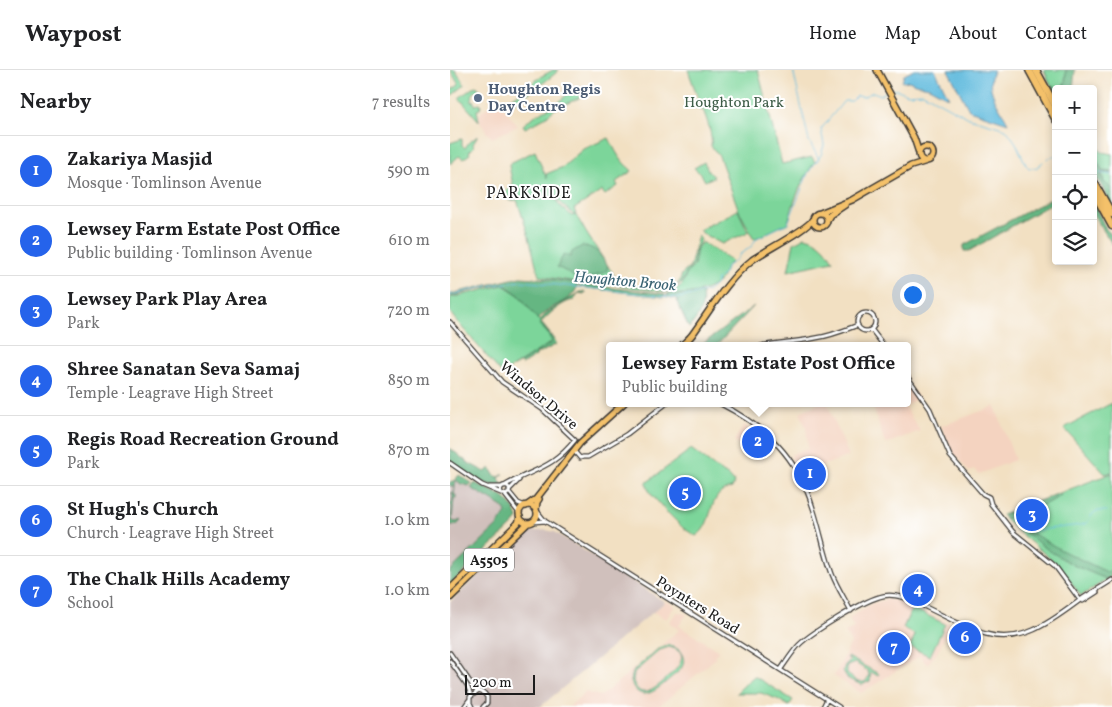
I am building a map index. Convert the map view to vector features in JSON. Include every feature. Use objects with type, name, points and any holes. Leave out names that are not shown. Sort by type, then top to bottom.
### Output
[{"type":"highway","points":[[1029,70],[1052,113]]},
{"type":"highway","points":[[1036,70],[1052,100]]},
{"type":"highway","points":[[1097,194],[1112,214]]},
{"type":"highway","points":[[1097,195],[1112,226]]},
{"type":"main road","points":[[877,70],[914,138],[919,154],[922,159],[927,161]]},
{"type":"main road","points":[[791,236],[824,226],[830,215],[852,200],[911,166],[932,158],[933,154],[930,148],[920,144],[914,138]]},
{"type":"main road","points":[[911,166],[922,148],[925,147]]},
{"type":"main road","points":[[684,342],[729,283],[747,265],[769,248],[808,226],[815,214],[852,200]]},
{"type":"main road","points":[[820,213],[825,216],[827,221]]},
{"type":"main road","points":[[812,220],[815,226],[820,227]]},
{"type":"main road","points":[[575,452],[536,502],[537,518],[531,523],[524,522],[520,515],[521,509],[536,498],[575,452],[594,433],[595,429],[620,407]]},
{"type":"main road","points":[[526,506],[531,506],[536,510]]},
{"type":"main road","name":"A5505","points":[[450,589],[518,523],[520,515]]},
{"type":"main road","name":"A5505","points":[[450,598],[531,523]]},
{"type":"street","points":[[858,325],[860,316],[864,313],[869,313],[873,316],[875,322],[871,329]]},
{"type":"street","name":"Windsor Drive","points":[[450,322],[502,382],[542,409],[575,440],[560,456],[547,466],[521,478]]},
{"type":"street","points":[[858,325],[864,330],[871,329]]},
{"type":"street","points":[[776,342],[821,338],[858,325]]},
{"type":"street","points":[[871,329],[881,342]]},
{"type":"street","points":[[911,382],[930,409],[950,456],[983,494],[989,497],[991,504],[1014,532],[1055,566],[1080,600]]},
{"type":"street","points":[[575,452],[579,452],[583,457],[588,457],[627,434],[662,407]]},
{"type":"street","points":[[727,407],[760,427],[780,446],[804,482],[832,574],[851,611]]},
{"type":"street","points":[[450,463],[482,485],[503,494],[509,491],[521,478]]},
{"type":"street","points":[[482,485],[497,488],[521,478]]},
{"type":"street","points":[[503,486],[507,486],[518,503],[526,506]]},
{"type":"street","points":[[503,486],[501,488],[503,494],[520,515]]},
{"type":"street","name":"Poynters Road","points":[[536,510],[545,521],[840,707]]},
{"type":"street","points":[[531,523],[545,521]]},
{"type":"street","points":[[781,669],[802,642],[851,611],[881,596],[894,595],[912,600],[986,634],[1008,637],[1038,629],[1112,580]]},
{"type":"street","points":[[450,653],[477,692]]},
{"type":"street","points":[[450,660],[468,686],[471,695],[464,707]]},
{"type":"street","points":[[471,695],[483,692],[487,696],[487,702],[483,707]]},
{"type":"street","points":[[823,707],[827,699]]},
{"type":"street","points":[[469,700],[472,707]]},
{"type":"shaded area","points":[[499,102],[518,126],[492,138],[486,132],[485,127],[481,125],[479,114],[487,107]]},
{"type":"shaded area","points":[[911,388],[918,397],[911,402]]},
{"type":"shaded area","points":[[995,406],[1015,460],[979,474],[974,469],[969,472],[951,450],[941,426]]},
{"type":"shaded area","points":[[811,407],[829,407],[849,456],[819,467],[817,466],[813,468],[814,470],[801,474],[790,456],[796,452],[808,449],[806,427],[800,412]]},
{"type":"shaded area","points":[[873,407],[905,407],[920,431],[885,444]]},
{"type":"shaded area","points":[[744,425],[766,441],[754,455],[734,441]]},
{"type":"shaded area","points":[[455,479],[503,503],[508,512],[500,527],[450,576],[450,483]]},
{"type":"shaded area","points":[[546,530],[555,532],[665,602],[540,707],[450,707],[450,602],[507,548],[520,533]]},
{"type":"shaded area","points":[[887,599],[908,603],[951,624],[937,653],[927,665],[920,656],[861,693],[834,676],[851,643],[845,632],[854,628],[849,618],[871,604]]},
{"type":"shaded area","points":[[667,601],[675,606],[666,619],[653,612]]},
{"type":"shaded area","points":[[677,612],[687,614],[679,626],[719,651],[714,656],[716,658],[658,707],[569,707],[585,692],[601,696],[679,630],[669,622]]},
{"type":"green space","points":[[450,70],[455,70],[465,85],[450,97],[450,91],[459,85]]},
{"type":"green space","points":[[553,70],[559,70],[507,108],[502,102],[520,93],[540,77]]},
{"type":"green space","name":"Houghton Park","points":[[688,70],[758,70],[782,164],[812,157],[815,162],[798,191],[788,223],[754,239],[739,211],[719,156],[711,146],[708,123],[703,110],[699,110],[700,104]]},
{"type":"green space","points":[[1044,70],[1066,70],[1065,84],[1051,86]]},
{"type":"green space","points":[[1066,70],[1075,70],[1073,85],[1064,85]]},
{"type":"green space","points":[[475,86],[478,87],[481,93],[477,90],[472,95],[473,98],[470,101],[473,100],[475,105],[481,105],[480,109],[477,110],[479,121],[459,98]]},
{"type":"green space","points":[[573,89],[580,95],[579,98],[555,109],[543,119],[525,128],[523,125],[537,114],[557,104]]},
{"type":"green space","points":[[478,136],[473,144],[474,147],[469,152],[470,154],[463,159],[459,156],[450,164],[450,143],[462,139],[462,145],[465,148],[469,142]]},
{"type":"green space","points":[[609,138],[621,159],[632,171],[616,182],[618,186],[605,195],[602,191],[574,209],[576,214],[574,215],[560,203],[551,190],[559,205],[572,216],[576,215],[619,283],[652,288],[661,285],[664,291],[676,286],[667,292],[625,287],[600,281],[584,283],[539,276],[517,200],[509,201],[506,191],[513,185],[510,163],[535,151],[547,179],[546,174],[563,167],[583,149]]},
{"type":"green space","points":[[1097,147],[1102,152],[1112,154],[1112,172],[1104,171],[1103,173],[1112,173],[1112,189],[1104,183],[1101,169],[1097,162]]},
{"type":"green space","points":[[1097,161],[1103,171],[1112,172],[1101,173],[1104,182],[1112,189],[1112,206],[1097,178]]},
{"type":"green space","points":[[704,162],[714,177],[705,181],[694,168]]},
{"type":"green space","points":[[1052,198],[1052,203],[969,251],[964,251],[964,245]]},
{"type":"green space","points":[[738,210],[748,232],[722,244],[699,230]]},
{"type":"green space","points":[[1097,210],[1106,229],[1112,235],[1112,244],[1097,220]]},
{"type":"green space","points":[[698,235],[701,240],[696,248],[693,265],[682,282],[676,286],[682,274],[690,267]]},
{"type":"green space","points":[[805,237],[814,240],[822,246],[833,261],[788,271],[794,243]]},
{"type":"green space","points":[[702,242],[732,261],[726,267],[723,276],[711,287],[702,291],[667,294],[682,285],[687,273],[694,266],[697,248]]},
{"type":"green space","points":[[582,246],[598,252],[608,266],[606,272],[586,279],[574,278],[557,267],[564,254],[570,257],[572,252]]},
{"type":"green space","points":[[520,277],[578,283],[572,295],[548,310],[538,320],[519,295],[503,284],[450,297],[450,294]]},
{"type":"green space","points":[[580,284],[665,294],[664,297],[580,287]]},
{"type":"green space","points":[[503,285],[519,295],[555,340],[502,374],[454,318],[450,312],[450,298]]},
{"type":"green space","points":[[579,292],[585,292],[585,294],[578,293],[574,300],[556,308],[541,323],[557,344],[537,353],[536,356],[522,365],[520,363],[552,342],[539,324],[541,319],[550,311]]},
{"type":"green space","points":[[702,293],[702,308],[689,328],[677,302],[678,299],[667,297],[667,294],[678,295]]},
{"type":"green space","points":[[754,306],[720,342],[705,342]]},
{"type":"green space","points":[[1112,403],[1112,472],[1105,474],[1064,428]]},
{"type":"green space","points":[[450,448],[467,462],[485,472],[490,468],[494,475],[499,477],[504,474],[499,478],[502,485],[481,482],[467,474],[450,460]]},
{"type":"green space","points":[[691,449],[728,475],[734,482],[732,488],[718,496],[706,524],[696,536],[667,514],[650,493],[646,483]]},
{"type":"green space","points":[[1112,473],[1112,576],[1081,596],[1060,567],[1014,528],[1002,515]]},
{"type":"green space","points":[[459,475],[472,483],[469,486],[461,484],[456,480],[454,495],[456,495],[456,498],[454,498],[452,521],[461,521],[457,525],[450,525],[452,507],[450,503],[452,503],[453,493],[451,493],[454,486],[450,486],[450,482]]},
{"type":"green space","points":[[475,483],[495,492],[506,500],[518,518],[450,585],[450,571],[497,526],[506,513],[503,507],[471,488]]},
{"type":"green space","points":[[1058,493],[1061,495],[1052,501],[1006,519],[1004,516],[1053,496]]},
{"type":"green space","points":[[1021,524],[1030,532],[1063,551],[1107,572],[1112,570],[1112,576],[1106,579],[1073,565],[1048,550],[1018,527]]},
{"type":"green space","points":[[912,608],[945,624],[930,656],[910,647],[915,635],[903,628]]},
{"type":"green space","points":[[667,645],[679,650],[682,654],[684,662],[683,666],[656,690],[642,694],[634,688],[631,682],[632,674],[635,669],[659,648]],"holes":[[[669,647],[676,650],[682,657],[678,666],[671,674],[654,689],[644,692],[636,688],[633,681],[637,670],[660,650]]]},
{"type":"green space","points":[[847,658],[879,674],[878,676],[871,672],[870,681],[862,685],[848,679],[843,671],[845,665],[851,661]],"holes":[[[855,663],[868,671],[869,676],[865,682],[858,682],[847,674],[847,666]]]},
{"type":"green space","points":[[754,676],[793,700],[789,706],[761,693],[736,693]]},
{"type":"water","points":[[914,70],[935,70],[949,98],[929,87],[909,81],[902,82],[904,75]]},
{"type":"water","points":[[948,70],[994,70],[990,83],[991,90],[1008,123],[969,110]]},
{"type":"waterway","points":[[793,70],[809,141],[819,159]]},
{"type":"waterway","name":"Houghton Brook","points":[[890,90],[898,90],[908,94],[923,93],[969,118],[1006,129],[1016,143],[1029,168],[1036,168],[1043,162]]},
{"type":"waterway","name":"Houghton Brook","points":[[450,295],[487,286],[521,281],[678,298],[708,291],[716,284],[717,279],[724,274],[726,267],[736,260],[740,254],[750,248],[757,238],[788,223],[808,173],[821,155],[824,145],[821,129],[844,101],[852,101],[857,96],[863,97],[873,92],[881,95],[886,91]]},
{"type":"waterway","name":"Houghton Brook","points":[[1047,159],[1052,157]]},
{"type":"waterway","name":"Houghton Brook","points":[[1097,173],[1112,175]]},
{"type":"waterway","points":[[1031,531],[1081,525],[1087,523],[1096,511],[1107,511]]},
{"type":"place","name":"Houghton Regis Day Centre","points":[[478,98]]},
{"type":"place","name":"Lewsey Farm Estate Post Office","points":[[758,442]]},
{"type":"place","name":"Zakariya Masjid","points":[[810,474]]},
{"type":"place","name":"Regis Road Recreation Ground","points":[[685,493]]},
{"type":"place","name":"Lewsey Park Play Area","points":[[1032,515]]},
{"type":"place","name":"Shree Sanatan Seva Samaj","points":[[918,590]]},
{"type":"place","name":"St Hugh's Church","points":[[965,638]]},
{"type":"place","name":"The Chalk Hills Academy","points":[[894,648]]},
{"type":"district","name":"PARKSIDE","points":[[529,192]]}]
